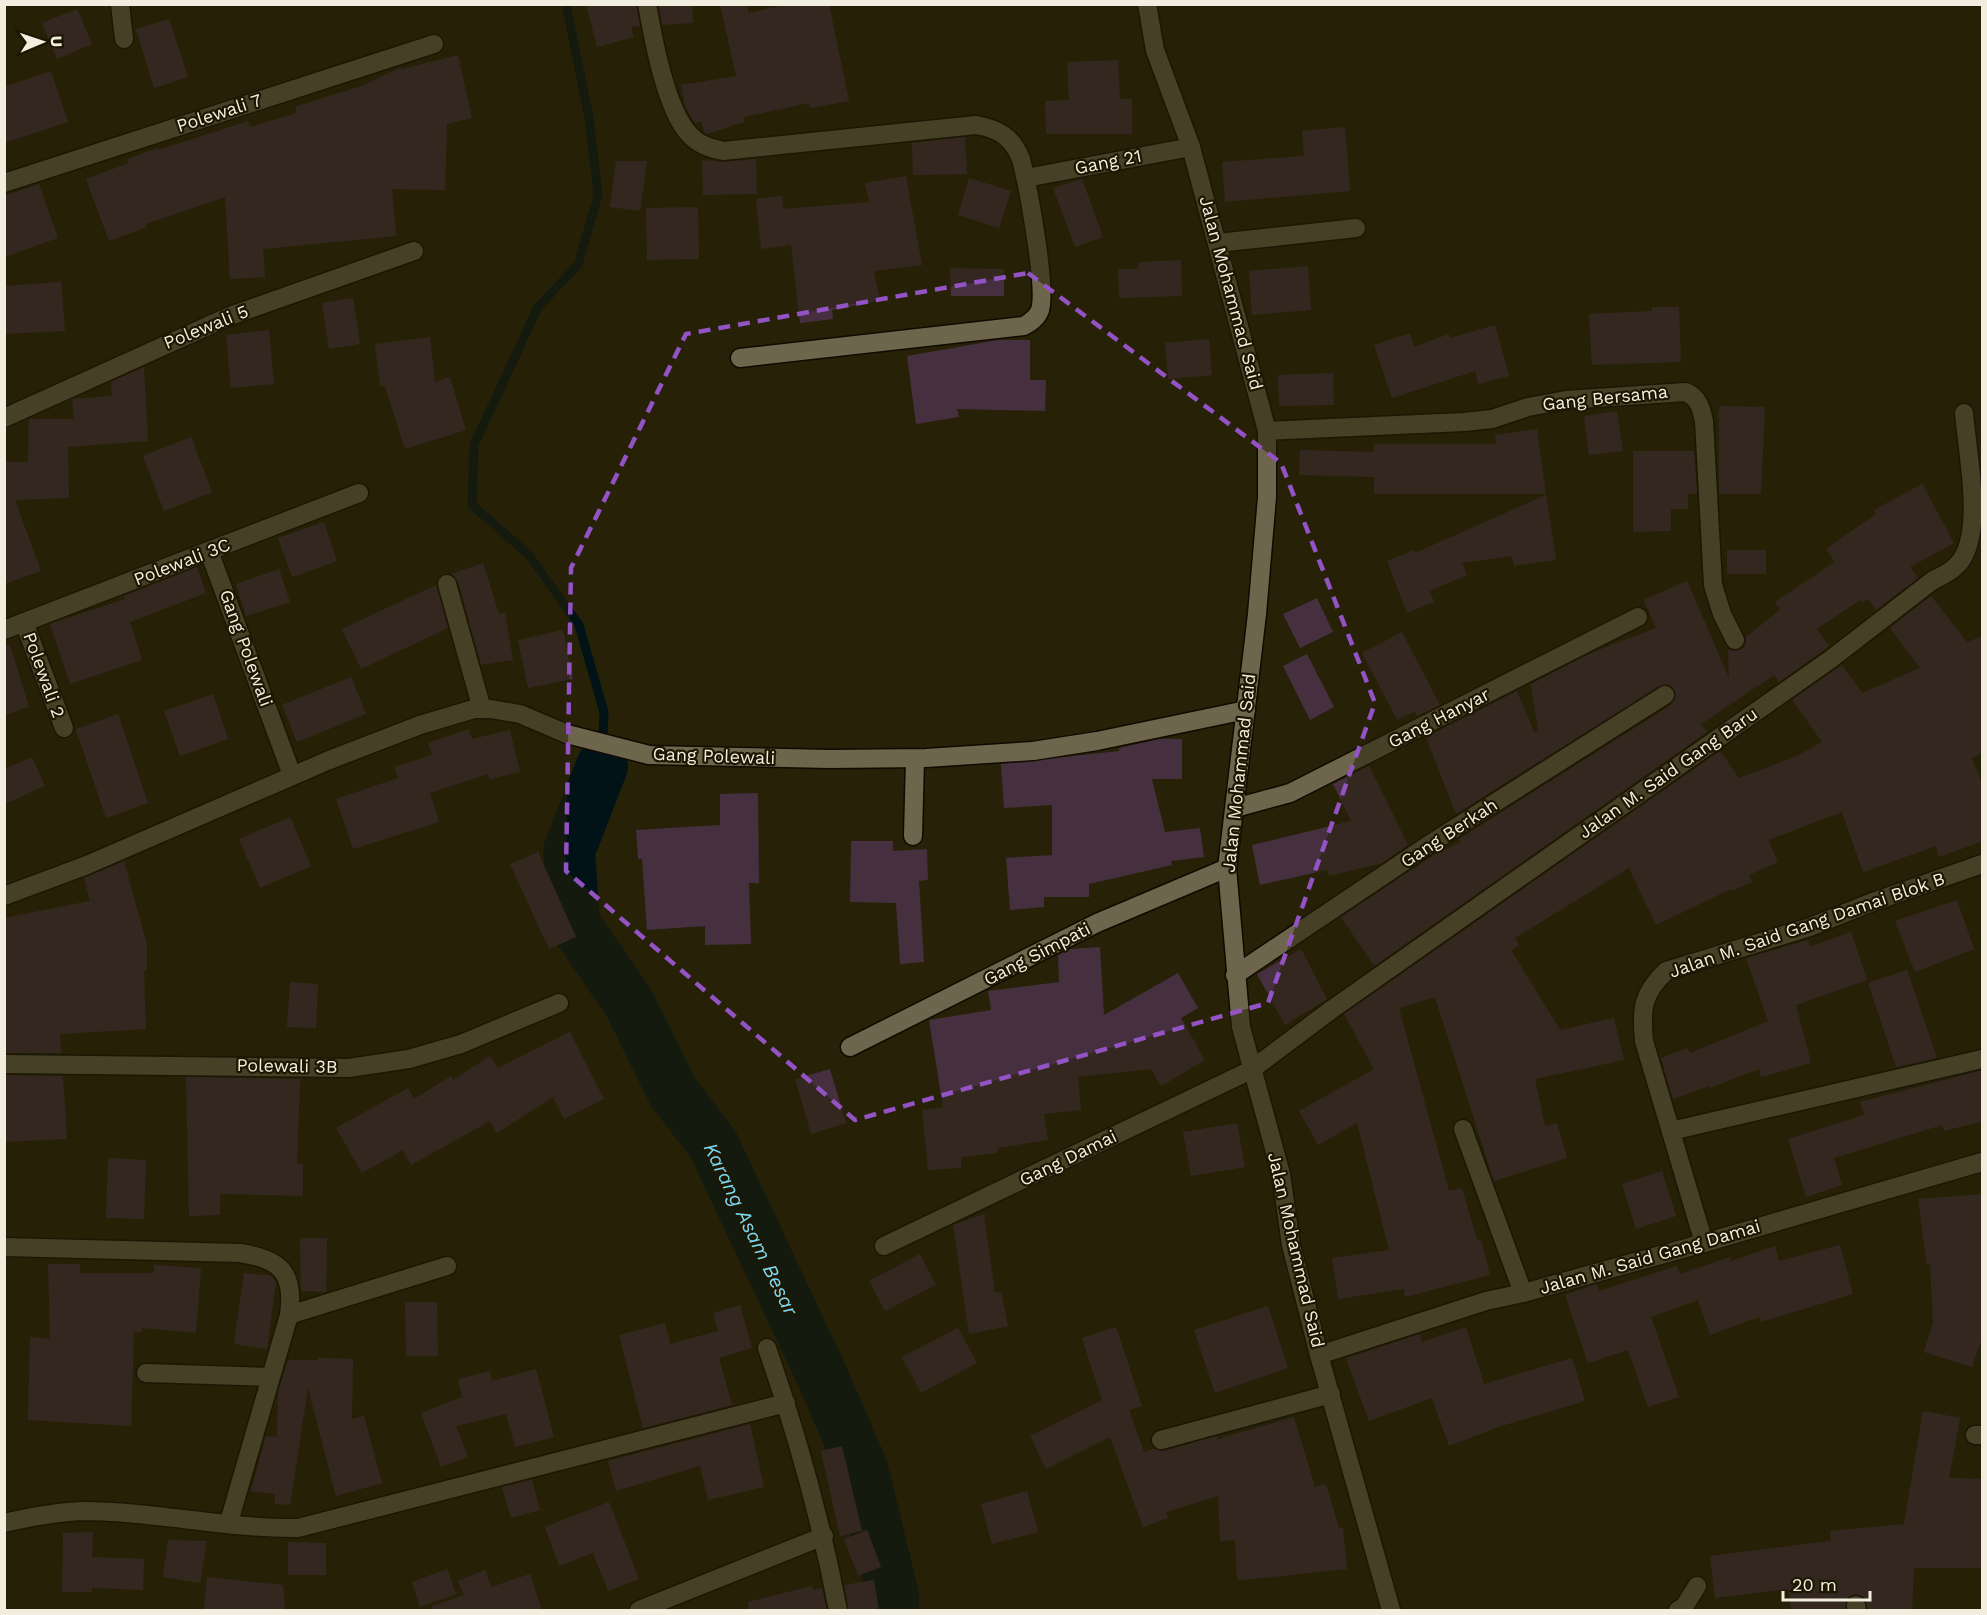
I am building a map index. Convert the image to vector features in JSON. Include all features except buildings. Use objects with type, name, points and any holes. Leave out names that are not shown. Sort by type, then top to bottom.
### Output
[{"type":"street","points":[[120,4],[124,39]]},
{"type":"street","points":[[647,4],[668,94],[688,134],[709,148],[723,151],[976,125],[993,128],[1015,144],[1026,178],[1041,284],[1039,312],[1032,321],[1024,326],[740,358]]},
{"type":"street","name":"Jalan Mohammad Said","points":[[1147,4],[1155,50],[1191,147],[1267,431],[1267,496],[1236,808],[1227,868],[1234,975],[1241,1027],[1281,1174],[1291,1245],[1319,1355],[1391,1611]]},
{"type":"street","name":"Polewali 7","points":[[4,183],[434,44]]},
{"type":"street","name":"Gang 21","points":[[1026,178],[1191,147]]},
{"type":"street","points":[[1218,243],[1356,228]]},
{"type":"street","name":"Polewali 5","points":[[4,418],[231,315],[414,251]]},
{"type":"street","name":"Gang Bersama","points":[[1267,431],[1464,422],[1492,419],[1528,406],[1566,400],[1686,392],[1694,395],[1704,421],[1713,585],[1735,640]]},
{"type":"street","name":"Jalan M. Said Gang Baru","points":[[1251,1070],[1331,1010],[1831,659],[1961,561],[1970,536],[1972,504],[1964,413]]},
{"type":"street","name":"Polewali 3C","points":[[4,630],[359,493]]},
{"type":"street","name":"Gang Polewali","points":[[209,551],[292,775],[420,725],[452,714],[482,709],[520,714],[567,734],[649,755],[915,759],[1033,751],[1097,741],[1246,710]]},
{"type":"street","points":[[447,584],[482,709]]},
{"type":"street","name":"Gang Hanyar","points":[[1236,808],[1290,793],[1638,616]]},
{"type":"street","name":"Polewali 2","points":[[24,622],[63,728]]},
{"type":"street","name":"Gang Berkah","points":[[1234,975],[1443,836],[1665,695]]},
{"type":"street","points":[[913,836],[915,759]]},
{"type":"street","points":[[4,896],[87,866],[292,775]]},
{"type":"street","name":"Jalan M. Said Gang Damai Blok B","points":[[1704,1243],[1644,1041],[1642,1015],[1646,995],[1666,971],[1810,927],[1870,903],[1983,864]]},
{"type":"street","name":"Gang Simpati","points":[[850,1047],[1097,923],[1227,868]]},
{"type":"street","name":"Polewali 3B","points":[[4,1064],[60,1062],[349,1068],[409,1059],[460,1044],[559,1003]]},
{"type":"street","points":[[1671,1131],[1983,1059]]},
{"type":"street","name":"Gang Damai","points":[[884,1246],[1251,1070]]},
{"type":"street","points":[[1463,1129],[1523,1293]]},
{"type":"street","name":"Jalan M. Said Gang Damai","points":[[1319,1355],[1486,1301],[1704,1243],[1983,1162]]},
{"type":"street","points":[[4,1247],[240,1253],[261,1256],[273,1261],[288,1281],[291,1298],[289,1315],[229,1522]]},
{"type":"street","points":[[289,1315],[447,1266]]},
{"type":"street","points":[[767,1348],[786,1402],[824,1536],[838,1611]]},
{"type":"street","points":[[146,1373],[270,1377]]},
{"type":"street","points":[[1161,1440],[1331,1394]]},
{"type":"street","points":[[4,1523],[43,1514],[83,1511],[229,1522],[264,1528],[298,1528],[786,1402]]},
{"type":"street","points":[[639,1611],[824,1536]]},
{"type":"street","points":[[1677,1611],[1684,1607],[1697,1586]]},
{"type":"highlighted area","points":[[1028,273],[1281,463],[1375,703],[1268,1003],[855,1120],[566,871],[571,568],[686,334]]},
{"type":"waterway","points":[[566,4],[589,117],[598,195],[578,265],[538,307],[474,445],[472,505],[529,555],[579,625],[604,712],[602,766]]},
{"type":"waterway","name":"Karang Asam Besar","points":[[602,766],[569,851],[574,923],[629,1003],[673,1092],[713,1144],[823,1378],[862,1468],[893,1595],[893,1610]]}]
